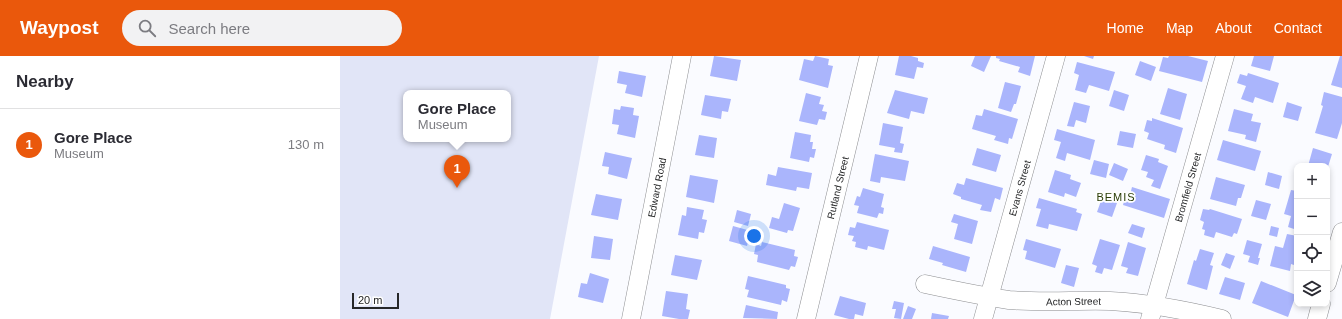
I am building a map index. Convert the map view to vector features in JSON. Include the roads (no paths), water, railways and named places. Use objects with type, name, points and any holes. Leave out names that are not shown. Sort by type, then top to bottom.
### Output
[{"type":"street","name":"Edward Road","points":[[631,319],[682,56]]},
{"type":"street","name":"Rutland Street","points":[[806,319],[869,56]]},
{"type":"street","name":"Evans Street","points":[[983,319],[1056,56]]},
{"type":"street","name":"Bromfield Street","points":[[1152,312],[1225,56]]},
{"type":"street","points":[[1330,273],[1342,232]]},
{"type":"street","name":"Acton Street","points":[[925,284],[990,297],[1030,301],[1111,301],[1152,312],[1178,309],[1222,319]]},
{"type":"street","points":[[1316,319],[1320,307]]},
{"type":"place","name":"Gore Place","points":[[457,188]]},
{"type":"district","name":"BEMIS","points":[[1116,197]]}]
